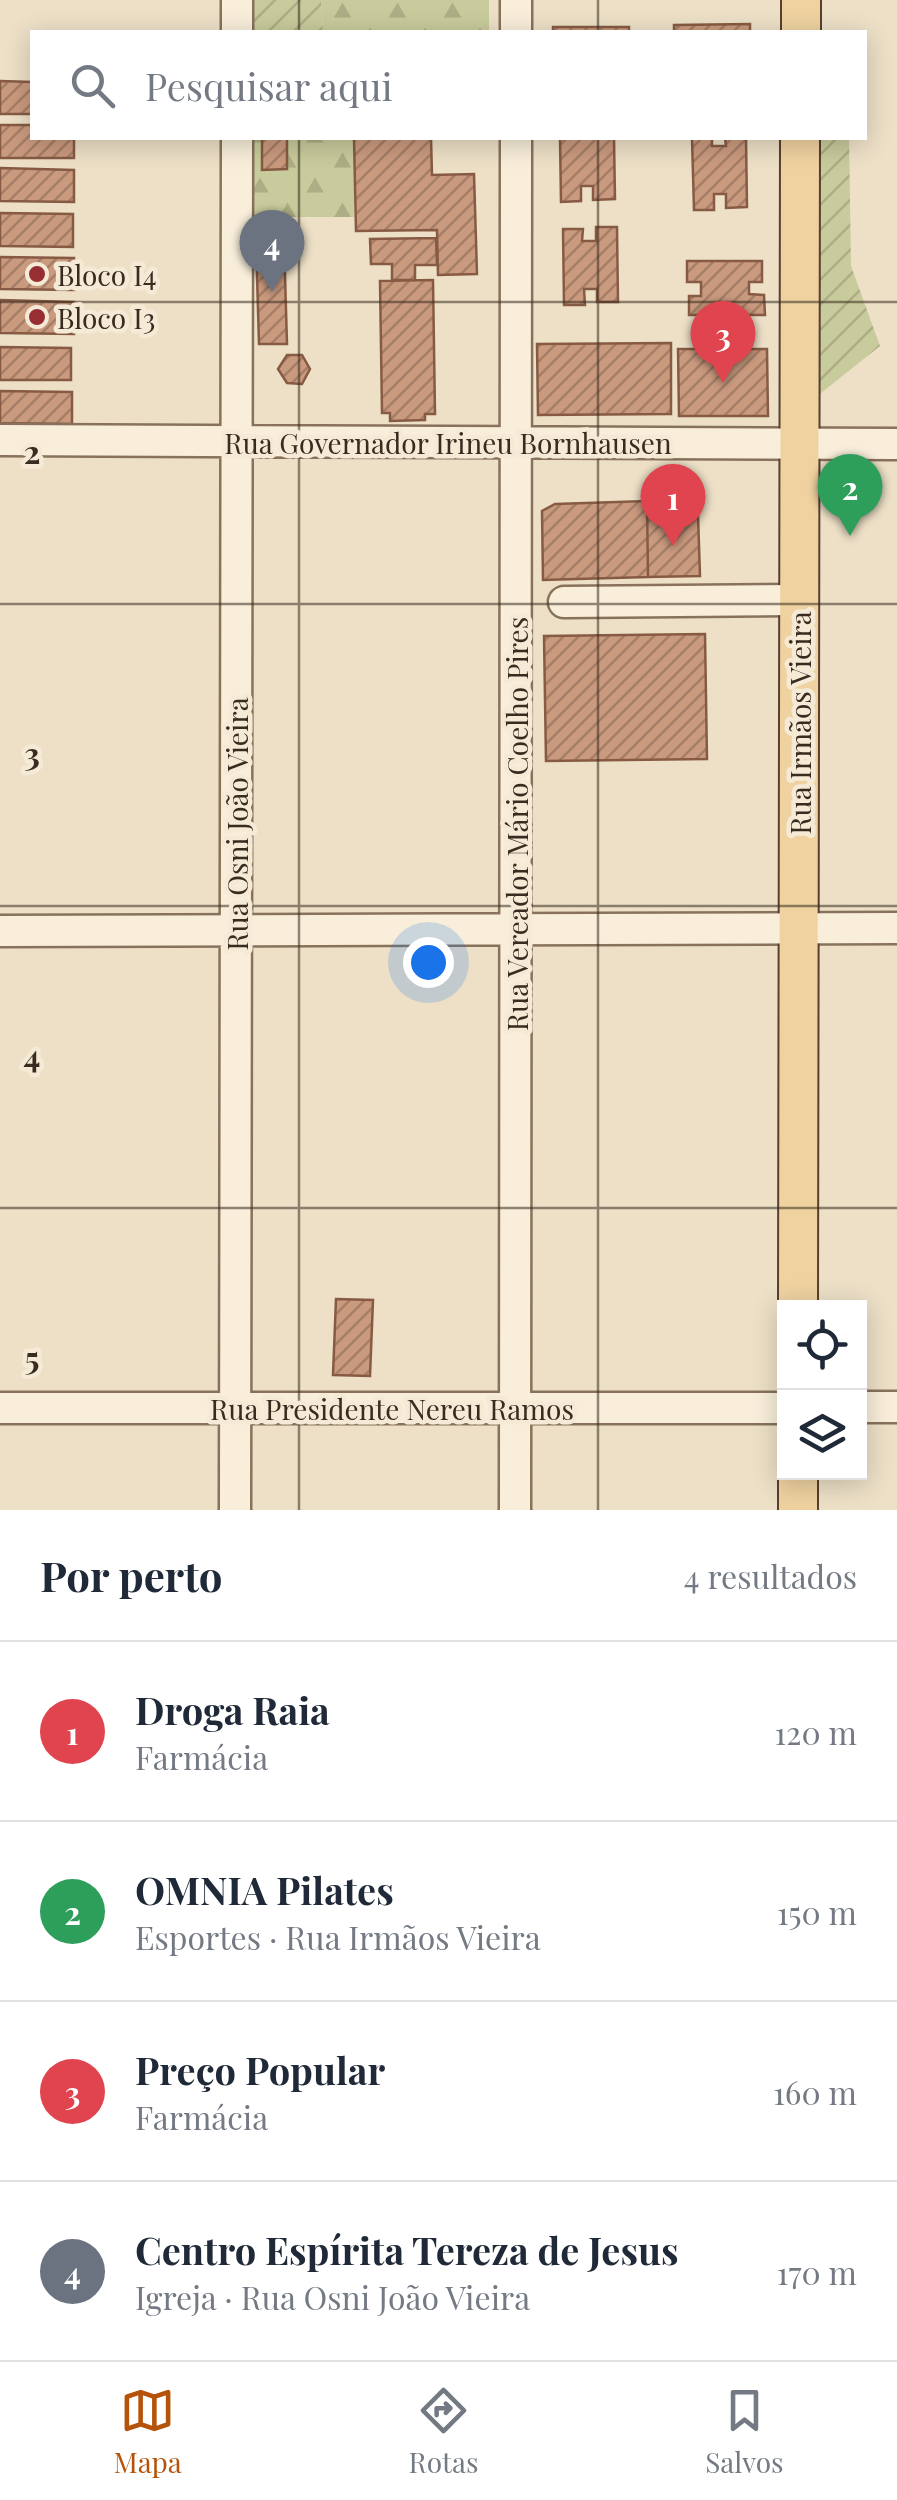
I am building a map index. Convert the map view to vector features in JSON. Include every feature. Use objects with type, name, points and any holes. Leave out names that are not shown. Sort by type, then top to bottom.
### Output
[{"type":"main road","points":[[800,30],[801,0]]},
{"type":"main road","name":"Rua Irmãos Vieira","points":[[798,1300],[800,140]]},
{"type":"main road","points":[[798,1480],[798,1510]]},
{"type":"street","points":[[237,0],[237,30]]},
{"type":"street","points":[[516,0],[516,30]]},
{"type":"street","name":"Rua Osni João Vieira","points":[[235,1510],[237,140]]},
{"type":"street","name":"Rua Vereador Mário Coelho Pires","points":[[516,140],[516,1510]]},
{"type":"street","name":"Rua Governador Irineu Bornhausen","points":[[0,440],[897,444]]},
{"type":"street","points":[[564,602],[799,600]]},
{"type":"street","points":[[0,930],[897,928]]},
{"type":"street","name":"Rua Presidente Nereu Ramos","points":[[0,1408],[777,1408]]},
{"type":"street","points":[[867,1408],[897,1408]]},
{"type":"green space","points":[[248,0],[321,0],[323,30],[246,30]]},
{"type":"green space","points":[[321,0],[489,0],[489,30],[323,30]]},
{"type":"green space","points":[[244,140],[354,140],[354,217],[244,217]]},
{"type":"green space","points":[[806,140],[849,140],[851,266],[880,346],[806,405]]},
{"type":"building","points":[[750,24],[750,30],[674,30],[674,25]]},
{"type":"building","points":[[553,27],[629,27],[629,30]]},
{"type":"building","points":[[0,81],[30,82],[30,114],[0,114]]},
{"type":"building","points":[[0,125],[30,125],[30,140],[74,140],[74,158],[0,158]]},
{"type":"building","points":[[262,140],[287,140],[287,169],[262,170]]},
{"type":"building","points":[[354,140],[431,140],[432,175],[474,174],[477,274],[438,275],[437,230],[356,231]]},
{"type":"building","points":[[560,140],[614,140],[615,199],[593,200],[593,186],[581,186],[581,201],[561,202]]},
{"type":"building","points":[[692,140],[712,140],[712,146],[726,146],[725,140],[746,140],[747,207],[726,208],[726,194],[714,194],[714,210],[694,210]]},
{"type":"building","points":[[0,168],[74,170],[74,202],[0,201]]},
{"type":"building","points":[[0,213],[73,214],[73,247],[0,246]]},
{"type":"building","points":[[596,227],[617,227],[618,302],[597,302],[597,289],[584,289],[585,305],[564,305],[563,229],[583,229],[582,241],[596,241]]},
{"type":"building","points":[[436,238],[437,265],[415,265],[415,280],[392,280],[392,264],[371,264],[370,239]]},
{"type":"building","points":[[256,241],[284,241],[287,344],[259,344]]},
{"type":"building","name":"Bloco I4","points":[[0,257],[74,258],[74,290],[0,289]]},
{"type":"building","points":[[687,261],[762,261],[762,282],[749,282],[749,294],[764,295],[765,315],[689,315],[689,296],[701,296],[701,282],[687,282]]},
{"type":"building","points":[[433,280],[435,414],[425,414],[425,420],[390,421],[390,413],[382,413],[380,281]]},
{"type":"building","name":"Bloco I3","points":[[0,300],[74,302],[74,334],[0,333]]},
{"type":"building","points":[[671,343],[671,414],[538,415],[537,344]]},
{"type":"building","points":[[0,347],[71,348],[71,380],[0,380]]},
{"type":"building","points":[[678,349],[767,349],[768,416],[679,416]]},
{"type":"building","points":[[287,355],[302,355],[310,369],[302,384],[287,383],[278,369]]},
{"type":"building","points":[[0,391],[72,392],[72,424],[0,423]]},
{"type":"building","points":[[686,500],[698,515],[700,576],[648,577],[647,501]]},
{"type":"building","points":[[647,501],[648,577],[543,580],[542,511],[555,504]]},
{"type":"building","points":[[705,634],[707,759],[546,761],[544,636]]},
{"type":"building","points":[[336,1299],[373,1300],[370,1376],[333,1375]]},
{"type":"place","name":"Bloco I4","points":[[37,274]]},
{"type":"place","name":"Centro Espírita Tereza de Jesus","points":[[272,292]]},
{"type":"place","name":"Bloco I3","points":[[37,317]]},
{"type":"place","name":"Preço Popular","points":[[723,383]]},
{"type":"place","name":"OMNIA Pilates","points":[[850,536]]},
{"type":"place","name":"Droga Raia","points":[[673,546]]}]
